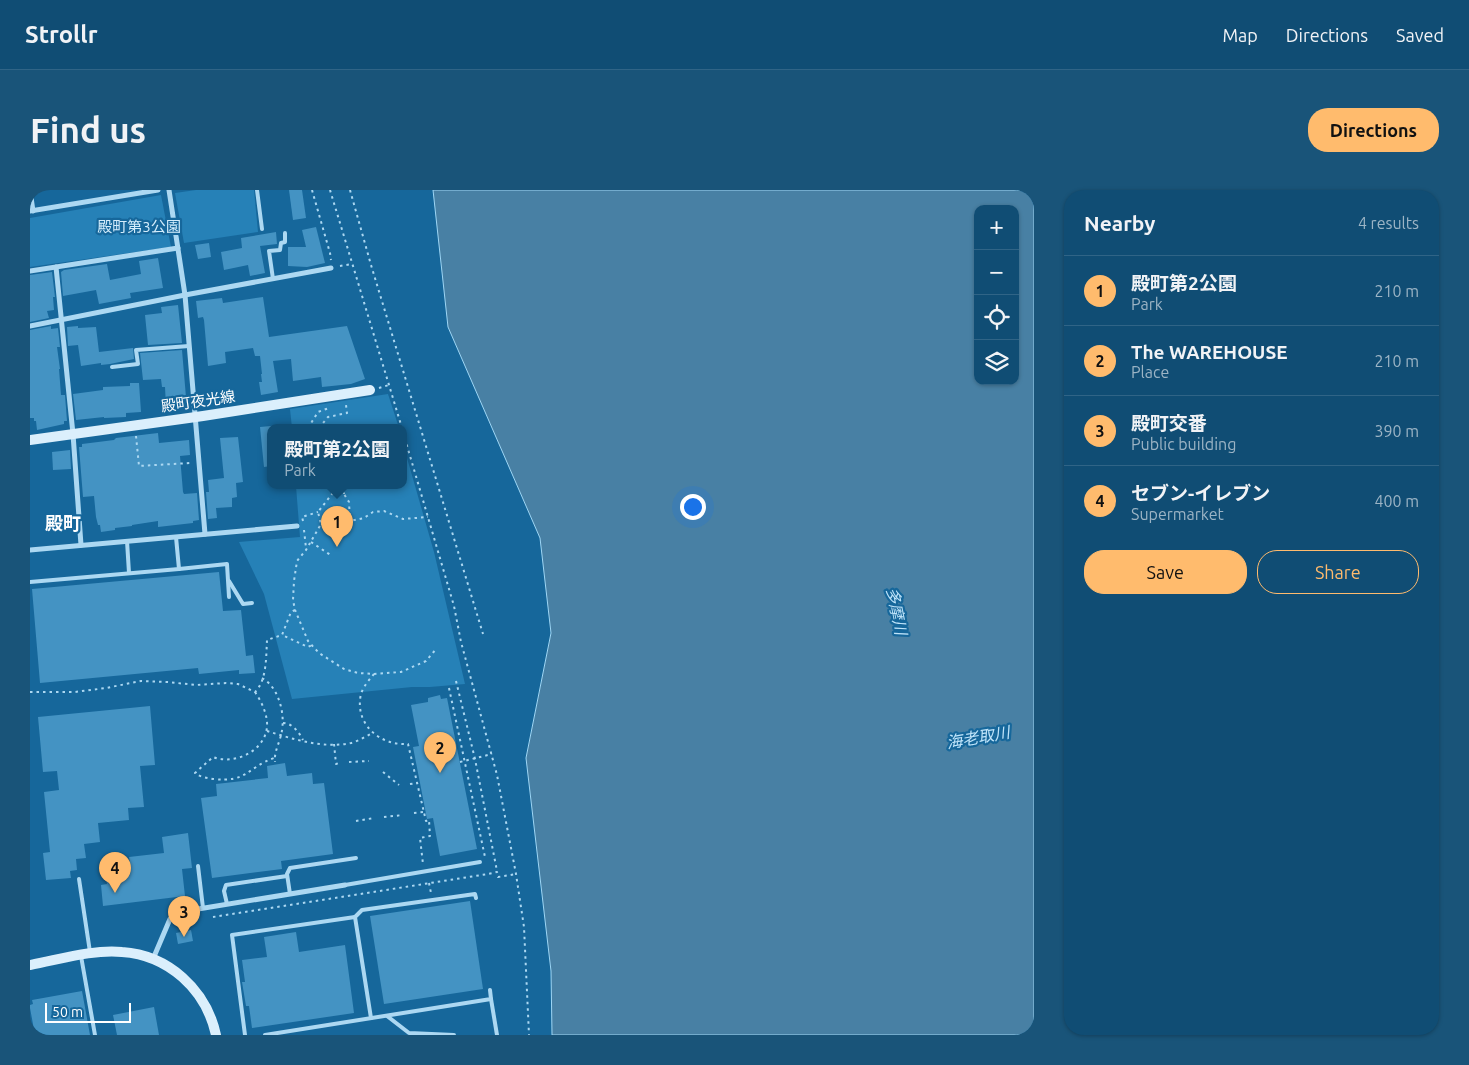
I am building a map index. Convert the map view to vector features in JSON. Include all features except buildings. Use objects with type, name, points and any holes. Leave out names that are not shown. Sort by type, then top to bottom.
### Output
[{"type":"street","points":[[30,190],[32,211],[158,190]]},
{"type":"street","points":[[107,190],[108,198]]},
{"type":"street","points":[[169,190],[185,295],[205,534]]},
{"type":"street","points":[[30,271],[178,248]]},
{"type":"street","points":[[56,267],[73,434],[81,546]]},
{"type":"street","points":[[30,326],[331,268]]},
{"type":"street","name":"殿町夜光線","points":[[30,440],[370,390]]},
{"type":"street","points":[[30,550],[298,526]]},
{"type":"street","points":[[153,959],[173,915],[180,912],[345,885]]},
{"type":"street","points":[[30,965],[86,955],[121,952],[139,954],[153,959],[176,972],[193,988],[208,1011],[216,1035]]},
{"type":"lane","points":[[257,190],[262,229]]},
{"type":"lane","points":[[273,279],[269,252],[280,250],[281,243],[285,242],[285,233]]},
{"type":"lane","points":[[112,367],[138,364],[136,350],[190,346]]},
{"type":"lane","points":[[176,537],[180,569]]},
{"type":"lane","points":[[127,541],[129,573]]},
{"type":"lane","points":[[30,582],[226,564],[229,597]]},
{"type":"lane","points":[[228,580],[243,604],[252,603]]},
{"type":"lane","points":[[290,894],[287,876],[288,871],[294,866],[356,858]]},
{"type":"lane","points":[[345,885],[480,862]]},
{"type":"lane","points":[[198,866],[203,908]]},
{"type":"lane","points":[[227,904],[224,891],[226,884],[287,876]]},
{"type":"lane","points":[[79,879],[95,1035]]},
{"type":"lane","points":[[245,1035],[232,935],[356,917],[362,910],[475,894],[476,898]]},
{"type":"lane","points":[[356,917],[371,1018]]},
{"type":"lane","points":[[490,990],[498,1035]]},
{"type":"lane","points":[[265,1035],[491,999]]},
{"type":"lane","points":[[387,1016],[409,1033],[454,1035]]},
{"type":"path","points":[[312,190],[330,253],[331,268],[352,264]]},
{"type":"path","points":[[330,190],[401,424]]},
{"type":"path","points":[[350,190],[483,634]]},
{"type":"path","points":[[310,424],[318,412],[335,406],[334,396]]},
{"type":"path","points":[[322,424],[328,417],[347,413]]},
{"type":"path","points":[[134,426],[140,466],[198,462]]},
{"type":"path","points":[[407,446],[454,606],[461,642],[501,793],[524,927],[529,1035]]},
{"type":"path","points":[[306,550],[302,517],[318,512],[332,494],[332,489]]},
{"type":"path","points":[[344,489],[344,494],[349,502],[350,521]]},
{"type":"path","points":[[332,494],[344,494]]},
{"type":"path","points":[[320,524],[350,521],[364,518],[373,512],[384,511],[403,520],[428,517]]},
{"type":"path","points":[[318,512],[320,524],[311,542],[297,561],[293,600],[301,626],[312,645],[331,662],[358,673],[374,674],[401,672],[426,660],[437,648]]},
{"type":"path","points":[[311,542],[332,556]]},
{"type":"path","points":[[282,635],[291,612],[295,610]]},
{"type":"path","points":[[255,692],[260,688],[266,662],[267,640],[282,635],[308,647],[312,645]]},
{"type":"path","points":[[374,674],[361,693],[362,718],[373,733],[386,742],[408,744],[426,821],[428,820],[430,836],[420,838],[423,864]]},
{"type":"path","points":[[262,678],[274,690],[280,704],[283,723],[274,758],[275,762]]},
{"type":"path","points":[[30,692],[75,692],[141,681],[196,685],[238,684],[255,692],[262,704],[267,721],[266,731],[255,750],[238,759],[218,759],[213,756],[195,773],[210,779],[232,780],[242,777],[256,769],[264,761],[274,758]]},
{"type":"path","points":[[456,681],[475,758],[498,877],[516,874]]},
{"type":"path","points":[[448,688],[486,864]]},
{"type":"path","points":[[283,723],[289,723],[304,741]]},
{"type":"path","points":[[266,731],[325,745],[352,742],[373,733]]},
{"type":"path","points":[[334,744],[336,764],[339,763]]},
{"type":"path","points":[[460,762],[492,754]]},
{"type":"path","points":[[349,762],[369,761]]},
{"type":"path","points":[[383,772],[399,785]]},
{"type":"path","points":[[410,784],[417,783]]},
{"type":"path","points":[[414,814],[424,812]]},
{"type":"path","points":[[384,817],[403,815]]},
{"type":"path","points":[[356,821],[374,818]]},
{"type":"path","points":[[213,917],[497,872]]},
{"type":"path","points":[[425,878],[426,884]]},
{"type":"green space","points":[[196,190],[254,190],[258,232],[184,243],[175,193]]},
{"type":"green space","name":"殿町第3公園","points":[[161,195],[171,247],[30,267],[30,218]]},
{"type":"green space","points":[[388,394],[398,424],[292,424],[290,409]]},
{"type":"green space","points":[[407,458],[434,552],[465,684],[412,687],[292,699],[264,594],[239,542],[300,537],[296,489],[407,489]]},
{"type":"water","points":[[433,190],[1034,190],[1034,1035],[552,1035],[551,971],[526,758],[551,633],[540,538],[448,327]]},
{"type":"place","name":"殿町第2公園","points":[[337,547]]},
{"type":"place","name":"The WAREHOUSE","points":[[440,773]]},
{"type":"place","name":"セブン-イレブン","points":[[115,893]]},
{"type":"place","name":"殿町交番","points":[[184,937]]},
{"type":"district","name":"殿町","points":[[63,523]]},
{"type":"water label","name":"多摩川","points":[[897,611]]},
{"type":"water label","name":"海老取川","points":[[978,737]]}]
